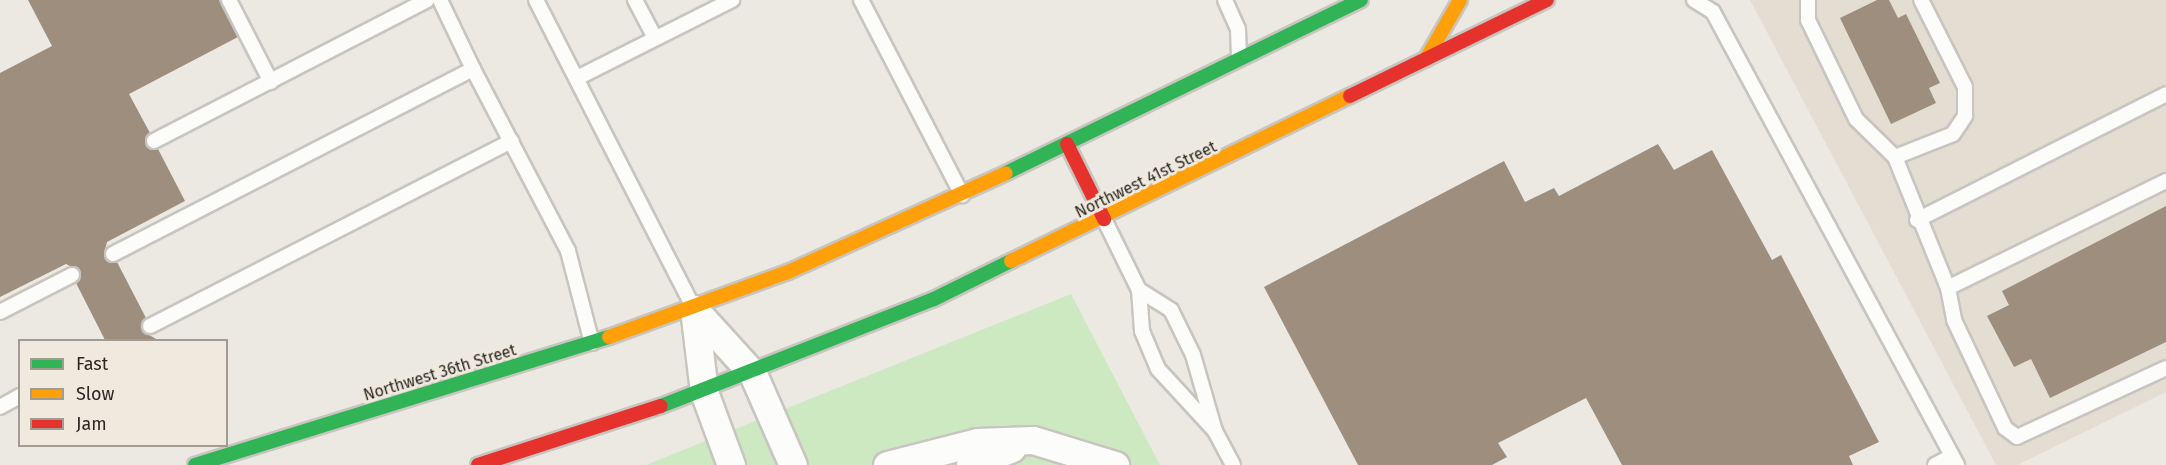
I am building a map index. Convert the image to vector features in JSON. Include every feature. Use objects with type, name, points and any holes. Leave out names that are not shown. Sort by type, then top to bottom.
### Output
[{"type":"main road","points":[[694,309],[962,195],[1361,0]]},
{"type":"main road","points":[[1426,59],[1445,19],[1461,0]]},
{"type":"main road","name":"Northwest 41st Street","points":[[753,374],[1104,219],[1547,0]]},
{"type":"main road","points":[[1067,144],[1104,219]]},
{"type":"main road","name":"Northwest 36th Street","points":[[195,465],[592,343],[694,309]]},
{"type":"main road","points":[[478,465],[753,374]]},
{"type":"street","points":[[694,309],[753,374],[793,465]]},
{"type":"street","points":[[694,309],[704,392],[731,465]]},
{"type":"street","points":[[970,465],[1033,440]]},
{"type":"street","points":[[887,465],[977,442],[1033,440],[1114,465]]},
{"type":"lane","points":[[229,0],[271,82]]},
{"type":"lane","points":[[154,141],[427,0]]},
{"type":"lane","points":[[440,0],[473,69],[568,251],[592,343]]},
{"type":"lane","points":[[536,0],[694,309]]},
{"type":"lane","points":[[635,0],[655,38]]},
{"type":"lane","points":[[577,78],[732,0]]},
{"type":"lane","points":[[861,0],[962,195]]},
{"type":"lane","points":[[1225,0],[1238,29],[1239,60]]},
{"type":"lane","points":[[1694,0],[1713,12],[1955,460],[1935,465]]},
{"type":"lane","points":[[1808,0],[1808,20],[1856,119],[1895,157],[1917,220],[1948,288],[1954,320],[2005,428],[2017,437],[2166,368]]},
{"type":"lane","points":[[1895,157],[1953,134],[1965,116],[1965,87],[1921,0]]},
{"type":"lane","points":[[113,255],[473,69]]},
{"type":"lane","points":[[1917,220],[2166,94]]},
{"type":"lane","points":[[150,326],[511,141]]},
{"type":"lane","points":[[1948,288],[2166,181]]},
{"type":"lane","points":[[1104,219],[1139,290],[1142,331],[1158,369],[1215,431]]},
{"type":"lane","points":[[0,312],[72,275]]},
{"type":"lane","points":[[1139,290],[1171,310],[1193,355],[1215,431],[1233,465]]},
{"type":"lane","points":[[0,407],[18,397]]},
{"type":"shaded area","points":[[1750,0],[2166,0],[2166,392],[2017,465],[1996,465]]},
{"type":"green space","points":[[1071,294],[1160,465],[646,465]]},
{"type":"building","points":[[28,0],[219,0],[238,37],[129,94],[150,133],[146,145],[158,149],[185,201],[107,242],[104,254],[109,262],[117,262],[146,318],[142,331],[156,339],[104,339],[76,283],[80,271],[66,264],[0,297],[0,73],[52,46]]},
{"type":"building","points":[[1877,0],[1889,0],[1898,18],[1906,14],[1940,83],[1929,88],[1936,103],[1891,124],[1840,18]]},
{"type":"building","points":[[1658,144],[1674,170],[1712,150],[1772,260],[1781,255],[1879,442],[1849,456],[1853,465],[1622,465],[1586,398],[1498,443],[1507,457],[1492,465],[1358,465],[1264,287],[1504,161],[1525,202],[1554,188],[1559,196]]},
{"type":"building","points":[[2166,206],[2166,342],[2050,398],[2031,359],[2014,367],[1987,316],[2009,305],[2002,291]]},
{"type":"traffic: fast","points":[[1006,173],[1361,0]]},
{"type":"traffic: fast","points":[[661,406],[934,299],[1011,261]]},
{"type":"traffic: fast","points":[[195,465],[609,337]]},
{"type":"traffic: slow","points":[[1426,59],[1460,0]]},
{"type":"traffic: slow","points":[[1011,261],[1350,96]]},
{"type":"traffic: slow","points":[[609,337],[788,272],[1006,173]]},
{"type":"traffic: jam","points":[[1350,96],[1547,0]]},
{"type":"traffic: jam","points":[[1067,144],[1104,219]]},
{"type":"traffic: jam","points":[[478,465],[661,406]]}]
